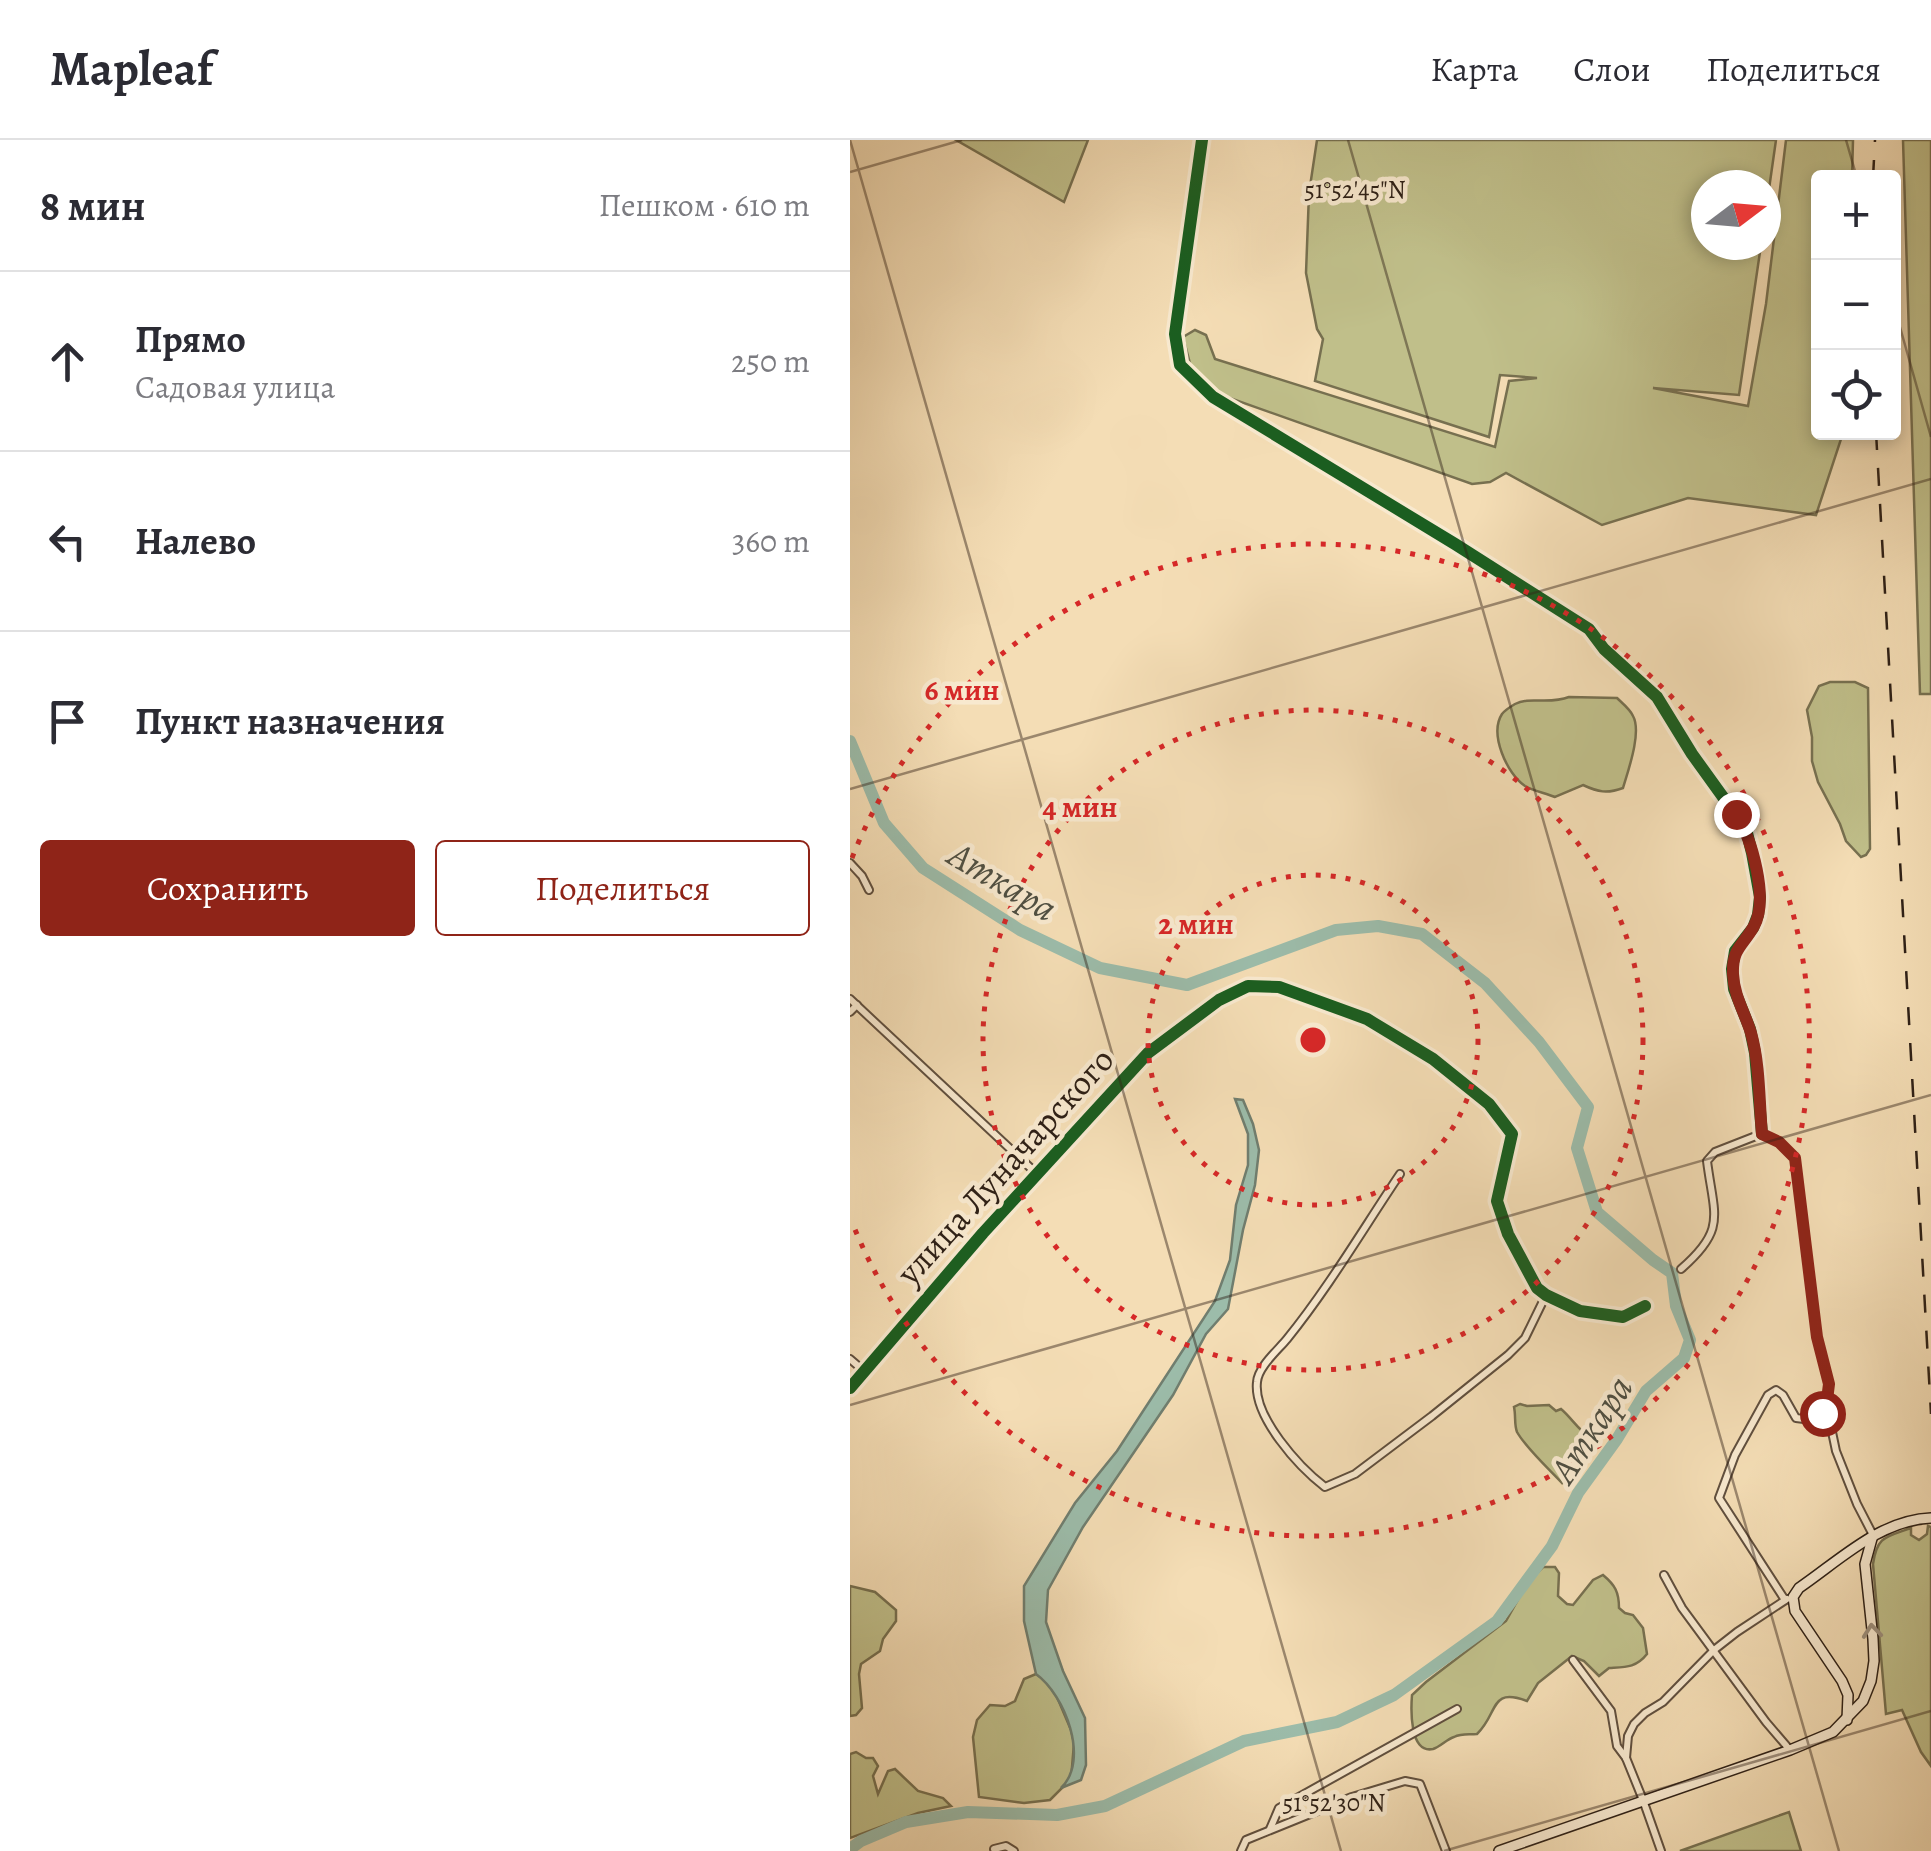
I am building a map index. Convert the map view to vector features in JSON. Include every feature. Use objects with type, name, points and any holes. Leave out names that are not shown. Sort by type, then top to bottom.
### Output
[{"type":"street","points":[[1202,140],[1175,334],[1180,365],[1213,397],[1589,629],[1604,649],[1657,698],[1746,829],[1760,897],[1753,928],[1735,950],[1732,968],[1734,989],[1755,1053],[1762,1134]]},
{"type":"street","points":[[850,864],[869,890]]},
{"type":"street","name":"улица Луначарского","points":[[850,1388],[983,1233],[1148,1053],[1219,1000],[1248,986],[1279,986],[1366,1019],[1433,1060],[1489,1104],[1512,1134],[1497,1201],[1508,1234],[1536,1288],[1546,1295]]},
{"type":"street","points":[[850,1012],[854,1002],[1037,1174]]},
{"type":"street","points":[[1499,1851],[1833,1732],[1864,1701],[1872,1680],[1874,1650],[1864,1564],[1873,1536],[1836,1451],[1826,1408],[1829,1384],[1817,1337],[1795,1158],[1779,1142],[1762,1134],[1715,1152],[1706,1161],[1715,1227],[1703,1250],[1681,1269]]},
{"type":"street","points":[[1400,1174],[1305,1317],[1257,1376],[1257,1401],[1270,1426],[1308,1475],[1325,1488],[1355,1474],[1508,1355],[1525,1338],[1546,1295],[1580,1311],[1623,1317],[1645,1306]]},
{"type":"street","points":[[850,1358],[864,1371]]},
{"type":"street","points":[[1826,1408],[1812,1420],[1796,1418],[1776,1390],[1768,1395],[1734,1455],[1719,1498],[1842,1680],[1848,1694],[1847,1720]]},
{"type":"street","points":[[1626,1758],[1628,1736],[1634,1724],[1663,1702],[1736,1632],[1873,1536],[1914,1518],[1931,1518]]},
{"type":"street","points":[[1664,1575],[1682,1608],[1790,1750]]},
{"type":"street","points":[[1573,1660],[1610,1711],[1617,1746],[1644,1800],[1661,1851]]},
{"type":"street","points":[[1269,1830],[1279,1808],[1458,1709]]},
{"type":"street","points":[[1241,1851],[1246,1840],[1269,1830],[1405,1781],[1420,1784],[1446,1851]]},
{"type":"street","points":[[994,1848],[1006,1846],[1014,1851]]},
{"type":"shaded area","points":[[956,140],[1088,140],[1064,202]]},
{"type":"shaded area","points":[[1317,140],[1776,140],[1772,170],[1691,170],[1691,260],[1759,260],[1739,395],[1653,388],[1748,406],[1771,260],[1781,260],[1781,181],[1786,140],[1853,140],[1852,170],[1811,170],[1811,440],[1841,440],[1816,515],[1688,498],[1602,525],[1506,473],[1490,482],[1472,484],[1196,386],[1183,337],[1195,330],[1206,335],[1215,359],[1495,447],[1509,381],[1537,378],[1500,375],[1489,437],[1315,381],[1323,339],[1317,329],[1306,273],[1309,193]]},
{"type":"shaded area","points":[[1903,140],[1931,140],[1931,694],[1920,694]]},
{"type":"shaded area","points":[[1855,682],[1868,688],[1870,849],[1861,857],[1846,841],[1812,761],[1807,710],[1819,686]]},
{"type":"shaded area","points":[[1617,698],[1632,713],[1635,741],[1623,788],[1603,791],[1583,785],[1555,797],[1525,786],[1506,763],[1498,732],[1503,713],[1521,702]]},
{"type":"shaded area","points":[[1235,1099],[1243,1100],[1259,1150],[1228,1309],[1206,1334],[1173,1395],[1083,1527],[1048,1590],[1046,1622],[1085,1718],[1086,1765],[1081,1780],[1061,1788],[1073,1761],[1070,1728],[1056,1697],[1036,1674],[1024,1621],[1024,1586],[1075,1503],[1117,1451],[1215,1301],[1230,1260],[1236,1205],[1248,1165],[1248,1134]]},
{"type":"shaded area","points":[[1520,1404],[1561,1409],[1592,1438],[1562,1483],[1517,1432],[1514,1407]]},
{"type":"shaded area","points":[[1928,1526],[1931,1766],[1902,1710],[1886,1714],[1873,1564],[1884,1539],[1911,1528],[1911,1535],[1919,1540],[1927,1534]]},
{"type":"shaded area","points":[[1543,1567],[1555,1567],[1559,1573],[1558,1596],[1573,1605],[1593,1580],[1603,1575],[1616,1589],[1619,1608],[1633,1615],[1643,1628],[1647,1654],[1634,1664],[1609,1668],[1599,1676],[1584,1661],[1572,1656],[1538,1683],[1527,1701],[1506,1697],[1500,1700],[1477,1734],[1457,1736],[1433,1749],[1419,1745],[1413,1729],[1412,1695],[1506,1621],[1528,1582]]},
{"type":"shaded area","points":[[850,1586],[875,1592],[896,1610],[896,1621],[880,1651],[861,1664],[862,1708],[850,1716]]},
{"type":"shaded area","points":[[1036,1674],[1057,1697],[1071,1730],[1071,1779],[1050,1800],[1024,1803],[979,1797],[973,1737],[977,1720],[990,1705],[1005,1706],[1015,1701],[1024,1679]]},
{"type":"shaded area","points":[[850,1754],[873,1758],[878,1766],[873,1776],[878,1794],[888,1771],[895,1769],[918,1791],[943,1798],[951,1806],[918,1813],[850,1838]]},
{"type":"shaded area","points":[[1789,1812],[1801,1851],[1680,1851]]},
{"type":"waterway","name":"Аткара","points":[[850,741],[884,823],[923,868],[1020,930],[1100,968],[1187,985],[1336,930],[1378,926],[1422,934],[1485,983],[1539,1042],[1588,1107],[1577,1148],[1597,1212],[1672,1273],[1676,1306],[1690,1340],[1684,1358],[1646,1391],[1578,1493],[1552,1546],[1497,1621],[1394,1695],[1337,1722],[1244,1741],[1105,1806],[1057,1815],[968,1812],[906,1822],[850,1849]]},
{"type":"railway","points":[[1873,170],[1875,140]]},
{"type":"railway","points":[[1876,440],[1931,1414]]},
{"type":"cycle path","points":[[1202,140],[1175,334],[1180,365],[1213,397],[1589,629],[1604,649],[1657,697],[1746,829],[1760,897],[1753,928],[1735,951],[1732,969],[1734,989],[1755,1053],[1762,1134]]},
{"type":"cycle path","points":[[850,1388],[983,1233],[1148,1053],[1219,1000],[1248,986],[1279,987],[1367,1019],[1433,1059],[1489,1104],[1512,1134],[1497,1201],[1508,1234],[1537,1288],[1580,1311],[1623,1317],[1645,1306]]},
{"type":"route","points":[[1736,814],[1746,829],[1760,897],[1753,928],[1735,950],[1734,989],[1755,1053],[1762,1134],[1779,1142],[1795,1158],[1817,1337],[1829,1384],[1822,1413]]}]
